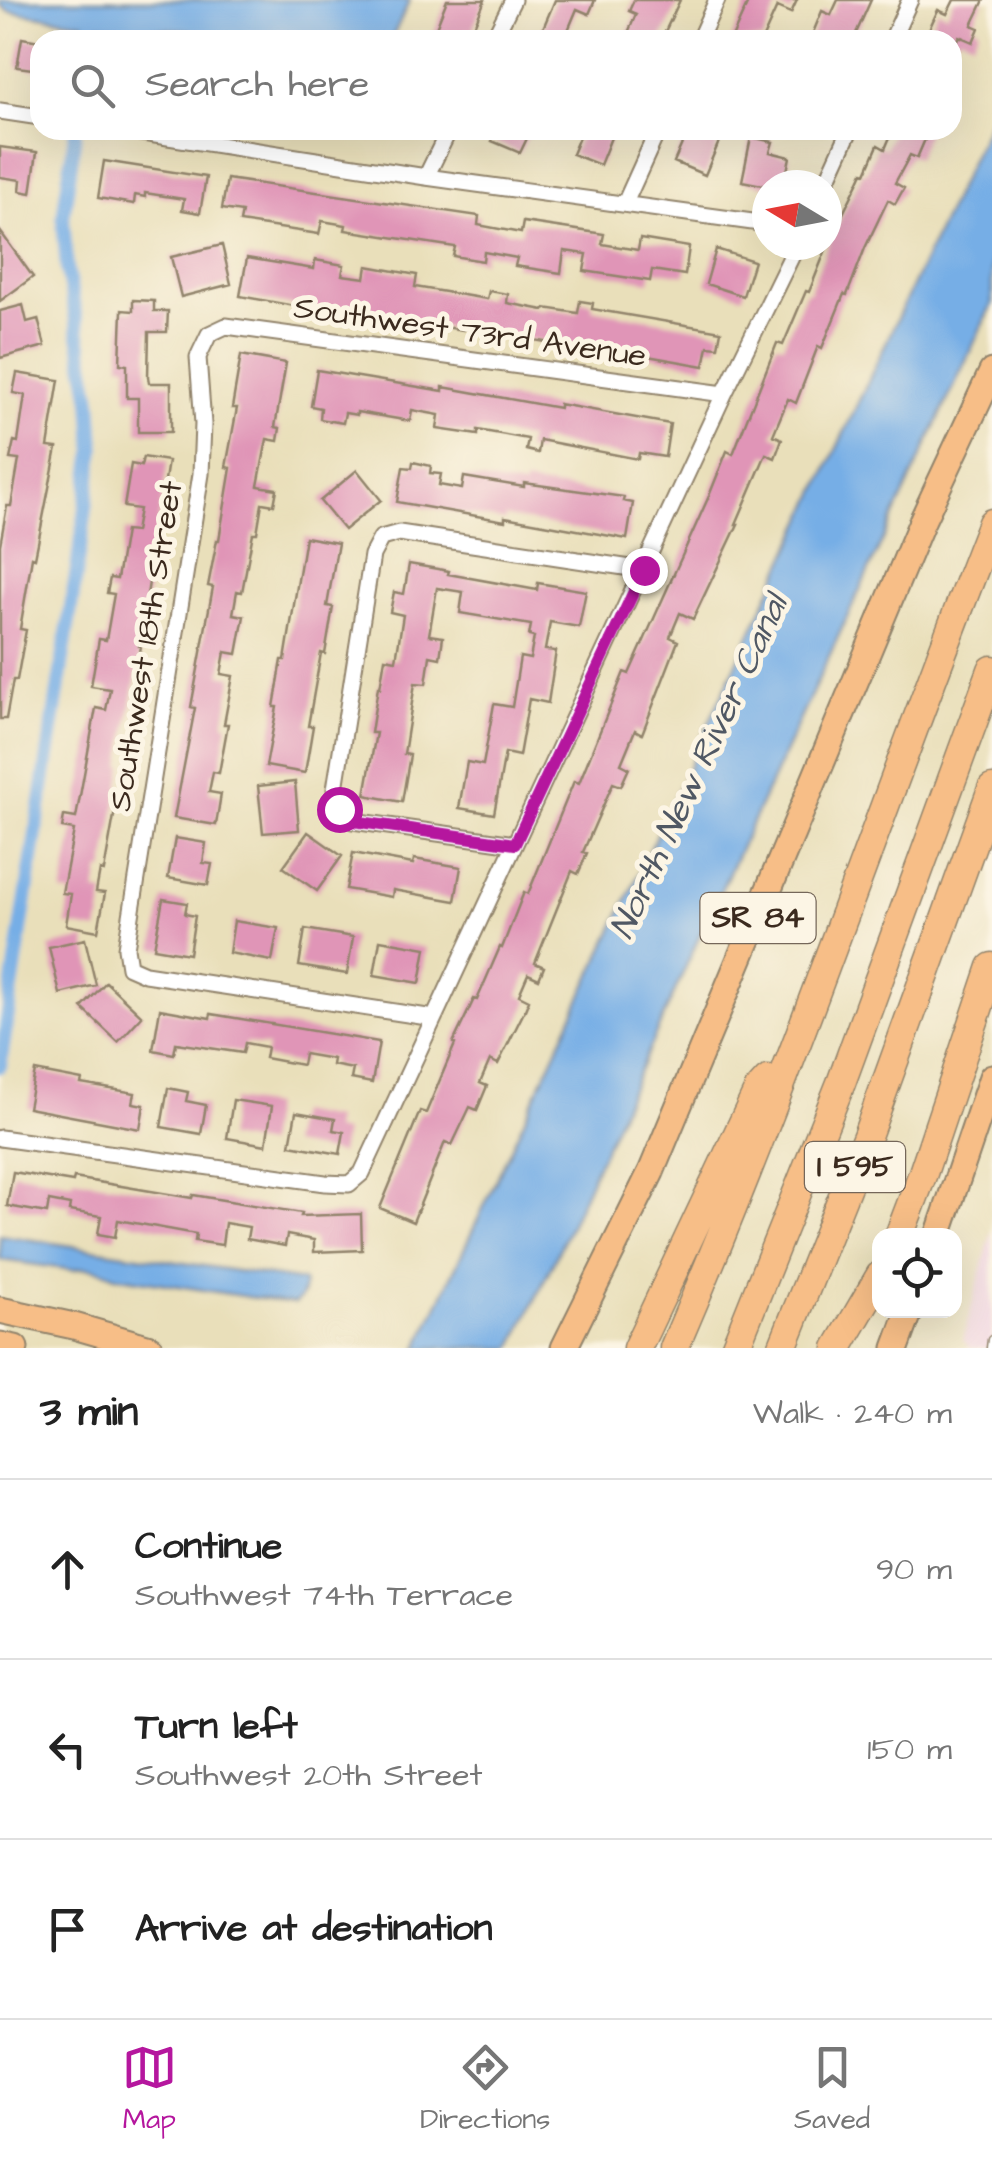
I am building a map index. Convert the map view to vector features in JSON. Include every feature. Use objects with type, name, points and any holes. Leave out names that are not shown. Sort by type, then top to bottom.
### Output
[{"type":"highway","name":"I 595","points":[[674,1348],[792,1052],[992,523]]},
{"type":"highway","points":[[735,1348],[841,1083],[992,670]]},
{"type":"highway","name":"I 595","points":[[782,1348],[867,1136],[992,789]]},
{"type":"highway","points":[[922,984],[992,832]]},
{"type":"highway","points":[[902,1228],[992,967]]},
{"type":"highway","points":[[637,1348],[758,1091],[792,1052]]},
{"type":"highway","points":[[838,1348],[872,1290]]},
{"type":"main road","name":"SR 84","points":[[564,1348],[651,1172],[923,519],[992,372]]},
{"type":"main road","points":[[941,1228],[992,1076]]},
{"type":"main road","points":[[0,1310],[150,1348]]},
{"type":"main road","points":[[896,1348],[907,1318]]},
{"type":"main road","points":[[0,1345],[14,1348]]},
{"type":"street","points":[[499,30],[513,0]]},
{"type":"street","points":[[704,30],[717,0]]},
{"type":"street","points":[[896,30],[910,0]]},
{"type":"street","points":[[0,111],[30,116]]},
{"type":"street","points":[[190,140],[752,222]]},
{"type":"street","points":[[426,176],[444,140]]},
{"type":"street","points":[[625,203],[653,140]]},
{"type":"street","points":[[832,170],[845,140]]},
{"type":"street","points":[[0,1138],[325,1183],[349,1184],[362,1173],[790,260]]},
{"type":"street","name":"Southwest 73rd Avenue","points":[[209,334],[226,326],[724,394]]},
{"type":"street","name":"Southwest 18th Street","points":[[209,334],[198,357],[203,424],[201,474],[126,948],[130,966],[145,974],[434,1018]]},
{"type":"street","points":[[515,844],[353,821],[339,809],[335,789],[372,555],[381,538],[399,533],[644,570]]},
{"type":"lane","points":[[991,1348],[992,1340]]},
{"type":"shaded area","points":[[992,1231],[992,1348],[970,1348],[963,1339]]},
{"type":"water","points":[[0,0],[410,0],[396,30],[121,28],[8,11]]},
{"type":"water","name":"North New River Canal","points":[[992,115],[992,304],[559,1250],[512,1348],[418,1348]]},
{"type":"water","points":[[0,1235],[303,1281],[303,1291],[293,1304],[115,1276],[94,1269],[0,1260]]},
{"type":"building","points":[[447,0],[485,0],[472,30],[435,30]]},
{"type":"building","points":[[555,0],[595,0],[589,14],[577,9],[568,30],[542,30]]},
{"type":"building","points":[[634,0],[680,0],[666,30],[629,30],[636,14],[629,11]]},
{"type":"building","points":[[749,0],[797,0],[791,13],[777,7],[767,30],[736,30]]},
{"type":"building","points":[[838,0],[871,0],[858,30],[814,30],[822,11],[831,15]]},
{"type":"building","points":[[954,0],[984,0],[972,25],[979,28],[973,42],[962,37],[962,30],[929,30],[938,10],[947,14]]},
{"type":"building","points":[[22,38],[30,39],[30,69],[17,67]]},
{"type":"building","points":[[492,140],[526,140],[520,153]]},
{"type":"building","points":[[578,140],[610,140],[600,165],[572,154]]},
{"type":"building","points":[[684,140],[720,140],[705,175],[674,162]]},
{"type":"building","points":[[750,140],[773,142],[770,152],[790,157],[787,170],[752,170],[752,183],[742,181]]},
{"type":"building","points":[[889,140],[925,140],[917,158],[910,155],[895,183],[904,188],[895,204],[888,200],[822,348],[818,346],[796,403],[788,399],[773,435],[782,439],[775,458],[766,454],[693,619],[680,613],[670,637],[678,641],[642,734],[635,730],[621,764],[629,768],[621,786],[613,783],[583,852],[587,853],[578,874],[572,871],[535,963],[544,967],[539,979],[528,974],[519,995],[529,1000],[525,1010],[498,1064],[490,1060],[480,1083],[487,1086],[477,1110],[470,1107],[452,1145],[445,1142],[413,1222],[380,1208],[420,1111],[426,1113],[453,1043],[502,948],[524,892],[528,894],[574,781],[579,783],[624,672],[629,674],[727,451],[733,454],[777,343],[783,345],[822,260],[842,260],[842,215],[878,145],[885,149]]},
{"type":"building","points":[[0,147],[37,152],[31,193],[20,191],[21,180],[0,177]]},
{"type":"building","points":[[104,161],[206,177],[200,213],[182,210],[184,199],[145,193],[145,197],[135,195],[134,204],[98,198]]},
{"type":"building","points":[[227,179],[479,216],[478,225],[521,233],[523,222],[604,234],[602,244],[638,250],[640,239],[689,247],[685,275],[652,270],[650,281],[584,271],[587,254],[564,251],[561,273],[515,266],[517,258],[484,252],[483,261],[453,256],[455,247],[345,230],[346,225],[322,221],[319,234],[240,222],[242,212],[222,209]]},
{"type":"building","points":[[0,231],[33,277],[0,301]]},
{"type":"building","points":[[222,245],[231,284],[181,297],[171,257]]},
{"type":"building","points":[[716,249],[754,261],[743,296],[706,284]]},
{"type":"building","points":[[247,258],[314,269],[315,260],[344,265],[342,275],[365,278],[367,266],[417,275],[415,287],[487,299],[489,291],[508,294],[507,303],[578,313],[580,301],[593,303],[592,309],[721,331],[718,347],[708,346],[704,366],[586,345],[586,349],[347,311],[346,315],[240,296]]},
{"type":"building","points":[[133,300],[154,301],[154,311],[168,311],[167,332],[149,332],[148,377],[149,383],[171,383],[171,432],[138,432],[138,398],[127,398],[127,365],[120,364],[122,310],[133,311]]},
{"type":"building","points":[[23,305],[27,322],[38,319],[45,346],[0,358],[0,311]]},
{"type":"building","points":[[241,355],[286,363],[275,427],[280,428],[278,441],[267,439],[258,486],[277,489],[274,505],[262,503],[242,592],[237,591],[233,614],[244,616],[237,654],[225,652],[221,674],[233,676],[219,773],[213,772],[209,792],[221,794],[216,825],[174,818],[213,587],[208,586],[231,468],[226,467],[237,408],[232,408]]},
{"type":"building","points":[[317,370],[670,424],[665,457],[639,453],[638,459],[540,440],[538,453],[526,450],[528,439],[478,430],[478,435],[437,429],[439,415],[412,410],[410,421],[357,412],[345,413],[343,423],[320,419],[321,408],[311,406]]},
{"type":"building","points":[[17,373],[59,380],[48,447],[57,448],[35,558],[32,557],[20,629],[26,630],[17,680],[13,680],[6,719],[0,719],[0,545],[19,460],[10,459],[14,441],[18,442],[25,395],[13,393]]},
{"type":"building","points":[[143,457],[168,461],[123,766],[104,871],[100,870],[96,892],[105,893],[98,931],[66,925],[71,894],[62,893],[74,830],[62,828],[64,816],[76,818],[96,708],[106,710],[110,689],[91,686],[99,639],[106,640],[114,594],[107,593],[110,578],[117,579],[125,531],[135,532],[139,509],[124,507],[131,464],[141,466]]},
{"type":"building","points":[[413,462],[431,466],[430,473],[441,474],[439,485],[462,489],[464,477],[624,497],[623,501],[633,503],[627,539],[397,502],[403,467],[412,468]]},
{"type":"building","points":[[357,470],[381,500],[344,530],[320,501]]},
{"type":"building","points":[[305,537],[338,543],[327,606],[333,607],[308,726],[313,726],[305,773],[266,766]]},
{"type":"building","points":[[409,564],[537,590],[538,583],[586,591],[579,627],[550,622],[545,650],[556,651],[548,703],[529,699],[519,756],[505,753],[494,814],[459,808],[467,762],[483,765],[494,704],[512,707],[520,657],[530,659],[534,637],[529,636],[531,625],[460,613],[463,592],[437,588],[429,635],[443,637],[440,658],[430,656],[426,684],[415,683],[404,754],[410,755],[402,802],[365,795],[376,733],[371,733],[378,687],[385,658],[396,660],[403,615],[390,612],[394,592],[404,594]]},
{"type":"building","points":[[295,782],[299,830],[263,833],[258,786]]},
{"type":"building","points":[[308,832],[342,856],[317,891],[283,867]]},
{"type":"building","points":[[175,838],[206,843],[203,863],[212,864],[208,885],[168,878]]},
{"type":"building","points":[[353,853],[413,864],[414,859],[461,867],[455,901],[393,890],[392,897],[346,889]]},
{"type":"building","points":[[163,899],[187,903],[185,914],[195,916],[189,954],[154,948]]},
{"type":"building","points":[[234,921],[278,928],[272,961],[229,953]]},
{"type":"building","points":[[305,929],[353,937],[347,974],[299,966]]},
{"type":"building","points":[[85,939],[96,985],[60,994],[49,947]]},
{"type":"building","points":[[380,940],[426,948],[420,983],[374,975]]},
{"type":"building","points":[[106,982],[142,1016],[118,1042],[82,1008]]},
{"type":"building","points":[[160,1009],[379,1042],[372,1083],[351,1079],[353,1069],[332,1065],[333,1059],[304,1054],[302,1065],[265,1058],[267,1047],[245,1043],[243,1053],[176,1043],[174,1054],[153,1050]]},
{"type":"building","points":[[35,1071],[135,1093],[133,1103],[144,1105],[140,1129],[28,1108]]},
{"type":"building","points":[[168,1088],[188,1092],[186,1101],[206,1105],[201,1134],[161,1127]]},
{"type":"building","points":[[233,1100],[272,1106],[266,1145],[227,1138]]},
{"type":"building","points":[[296,1112],[335,1119],[333,1130],[344,1132],[340,1154],[290,1145]]},
{"type":"building","points":[[13,1172],[192,1198],[193,1195],[302,1213],[301,1216],[361,1214],[362,1250],[314,1252],[314,1240],[287,1235],[285,1246],[247,1239],[249,1227],[225,1223],[222,1245],[195,1241],[196,1234],[118,1220],[115,1237],[98,1234],[101,1216],[69,1211],[70,1205],[49,1201],[47,1213],[7,1206]]},
{"type":"waterway","points":[[90,30],[92,17]]},
{"type":"waterway","points":[[0,1066],[94,448],[91,400],[67,270],[63,218],[74,140]]},
{"type":"route","points":[[339,809],[353,821],[515,844],[644,570]]}]
